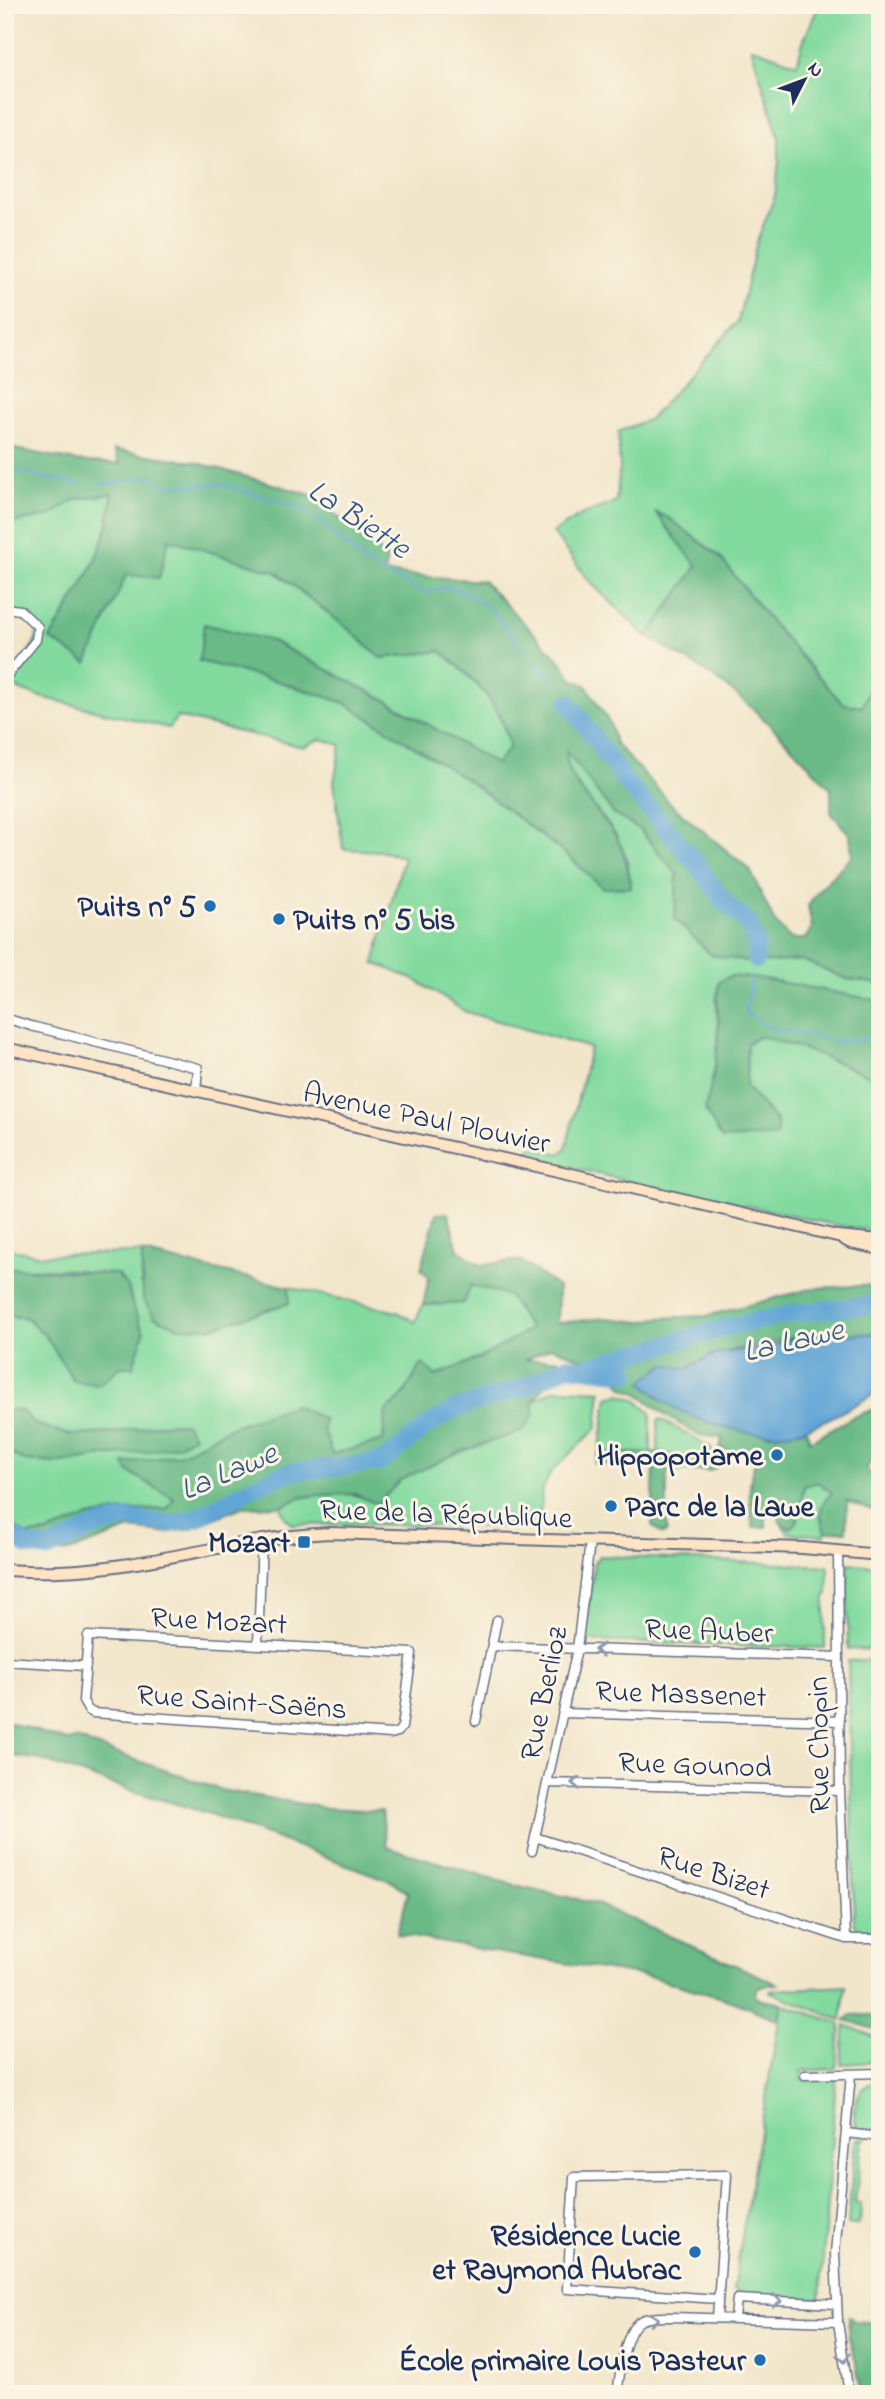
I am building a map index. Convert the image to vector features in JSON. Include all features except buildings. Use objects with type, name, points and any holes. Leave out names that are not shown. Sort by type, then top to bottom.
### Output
[{"type":"main road","name":"Avenue Paul Plouvier","points":[[5,1048],[837,1236],[880,1240]]},
{"type":"main road","name":"Avenue Paul Plouvier","points":[[837,1236],[851,1243],[880,1249]]},
{"type":"main road","name":"Rue de la République","points":[[5,1570],[58,1572],[90,1569],[262,1539],[330,1533],[838,1551],[880,1555]]},
{"type":"street","points":[[5,608],[20,610],[38,627],[36,640],[5,678]]},
{"type":"street","points":[[5,1018],[198,1068],[196,1091]]},
{"type":"street","points":[[258,1644],[262,1539]]},
{"type":"street","name":"Rue Berlioz","points":[[532,1852],[577,1649],[590,1542]]},
{"type":"street","name":"Rue Chopin","points":[[838,1551],[840,1791],[846,1939]]},
{"type":"street","points":[[476,1721],[497,1620]]},
{"type":"street","name":"Rue Mozart","points":[[83,1701],[88,1636],[412,1653],[402,1727]]},
{"type":"street","name":"Rue Auber","points":[[492,1646],[839,1657]]},
{"type":"street","points":[[5,1661],[86,1666]]},
{"type":"street","name":"Rue Saint-Saëns","points":[[83,1701],[88,1710],[97,1714],[391,1734],[402,1727]]},
{"type":"street","name":"Rue Massenet","points":[[563,1713],[839,1721]]},
{"type":"street","name":"Rue Gounod","points":[[548,1783],[840,1791]]},
{"type":"street","name":"Rue Bizet","points":[[535,1837],[846,1939],[880,1939]]},
{"type":"street","points":[[805,2075],[880,2073]]},
{"type":"street","points":[[849,2394],[838,2322],[835,2253],[851,2074]]},
{"type":"street","points":[[846,2133],[880,2137]]},
{"type":"street","points":[[717,2318],[727,2175],[573,2177],[567,2289],[718,2299]]},
{"type":"street","points":[[735,2318],[737,2299],[837,2304]]},
{"type":"street","points":[[617,2394],[628,2336],[640,2321],[671,2317],[838,2322]]},
{"type":"green space","points":[[819,5],[880,5],[880,662],[862,707],[842,704],[775,627],[719,556],[697,566],[647,637],[590,582],[553,533],[581,515],[616,502],[620,466],[618,432],[650,419],[738,321],[757,241],[775,196],[779,162],[779,137],[751,47],[797,64]]},
{"type":"green space","points":[[5,447],[76,461],[120,464],[114,450],[195,462],[311,495],[387,557],[384,573],[483,581],[560,660],[572,679],[586,685],[610,724],[615,743],[674,807],[750,870],[775,923],[791,939],[805,939],[812,928],[808,906],[819,890],[852,856],[850,835],[831,813],[831,789],[771,726],[721,683],[647,637],[697,566],[655,512],[669,518],[719,556],[775,627],[842,703],[862,707],[880,662],[880,984],[847,979],[802,960],[755,963],[711,955],[675,919],[677,874],[640,830],[614,814],[566,751],[567,763],[577,785],[618,841],[626,860],[631,887],[603,888],[567,855],[472,783],[345,703],[277,681],[199,661],[204,624],[272,641],[384,699],[496,764],[510,747],[506,731],[493,704],[475,682],[441,651],[381,658],[276,572],[169,539],[159,578],[126,575],[87,663],[50,639],[99,552],[106,533],[112,494],[76,499],[49,516],[5,524]]},
{"type":"green space","points":[[112,493],[110,513],[99,551],[50,639],[87,662],[126,575],[169,539],[276,572],[351,631],[380,658],[441,651],[475,682],[492,704],[510,747],[496,764],[384,699],[200,661],[277,681],[345,703],[472,783],[567,855],[603,888],[631,887],[627,858],[615,834],[569,774],[565,749],[614,814],[640,830],[677,874],[675,919],[755,963],[802,960],[847,979],[880,984],[880,1001],[764,979],[716,997],[719,1035],[715,1071],[753,1137],[777,1135],[777,1122],[746,1087],[747,1043],[761,1036],[803,1049],[880,1080],[880,1231],[719,1203],[528,1157],[532,1147],[560,1154],[566,1149],[590,1048],[466,1012],[415,980],[374,963],[404,857],[380,851],[343,849],[334,782],[341,745],[321,739],[303,747],[177,717],[169,728],[37,696],[7,685],[36,640],[38,627],[31,618],[5,608],[5,524],[49,516],[76,499]]},
{"type":"green space","points":[[730,976],[764,979],[880,1001],[880,1080],[803,1049],[760,1036],[747,1043],[746,1087],[777,1122],[777,1136],[722,1139],[705,1110],[717,1047],[719,982]]},
{"type":"green space","points":[[448,1213],[458,1250],[481,1265],[520,1260],[558,1287],[557,1323],[607,1318],[641,1322],[658,1318],[706,1316],[814,1288],[880,1285],[880,1333],[806,1335],[714,1354],[685,1369],[745,1431],[772,1434],[806,1429],[810,1441],[851,1418],[880,1407],[880,1450],[872,1457],[866,1471],[880,1476],[880,1513],[847,1501],[846,1531],[825,1532],[821,1511],[824,1502],[832,1493],[818,1482],[804,1486],[797,1522],[789,1528],[780,1522],[776,1504],[771,1501],[766,1509],[766,1527],[753,1527],[750,1491],[757,1457],[720,1448],[722,1438],[698,1435],[665,1415],[639,1394],[623,1388],[609,1368],[551,1347],[525,1360],[559,1359],[564,1376],[551,1378],[533,1401],[534,1415],[522,1431],[457,1453],[400,1480],[379,1503],[355,1494],[319,1495],[299,1498],[281,1506],[242,1507],[189,1529],[164,1533],[130,1529],[69,1552],[35,1554],[5,1543],[5,1520],[27,1535],[47,1533],[89,1517],[123,1511],[167,1509],[174,1499],[129,1472],[124,1464],[182,1454],[231,1427],[294,1405],[324,1419],[323,1431],[332,1454],[383,1441],[386,1411],[401,1398],[422,1364],[436,1376],[484,1356],[530,1329],[509,1296],[471,1285],[464,1303],[423,1305],[429,1277],[421,1269],[436,1214]]},
{"type":"green space","points":[[5,1248],[38,1255],[142,1253],[141,1284],[210,1328],[289,1303],[289,1287],[397,1312],[415,1322],[423,1305],[464,1303],[471,1284],[509,1296],[530,1329],[484,1356],[436,1376],[422,1365],[401,1398],[386,1411],[383,1441],[332,1454],[323,1431],[231,1427],[182,1454],[125,1464],[129,1472],[175,1499],[167,1509],[123,1511],[89,1517],[47,1533],[27,1535],[5,1520],[5,1450],[25,1461],[61,1463],[103,1456],[160,1424],[114,1433],[70,1435],[35,1424],[22,1411],[5,1410],[5,1315],[27,1318],[45,1335],[74,1381],[100,1384],[120,1367],[144,1333],[128,1287],[80,1270],[5,1268]]},
{"type":"green space","points":[[142,1253],[289,1287],[289,1303],[210,1328],[178,1327],[154,1317],[143,1299]]},
{"type":"green space","points":[[5,1268],[117,1274],[128,1287],[144,1332],[133,1367],[120,1367],[100,1384],[74,1381],[45,1335],[27,1318],[5,1315]]},
{"type":"green space","points":[[553,1390],[601,1391],[597,1428],[551,1472],[542,1491],[539,1528],[293,1525],[285,1517],[281,1506],[314,1495],[351,1494],[372,1502],[385,1497],[400,1480],[457,1453],[522,1431],[534,1408],[533,1401]]},
{"type":"green space","points":[[620,1394],[635,1399],[651,1413],[651,1455],[599,1453],[608,1397]]},
{"type":"green space","points":[[5,1410],[22,1411],[35,1424],[70,1435],[114,1433],[160,1424],[185,1423],[194,1436],[179,1445],[146,1452],[61,1463],[25,1461],[5,1450]]},
{"type":"green space","points":[[660,1419],[712,1448],[712,1460],[658,1453]]},
{"type":"green space","points":[[599,1453],[658,1453],[711,1460],[712,1456],[716,1457],[717,1467],[710,1471],[667,1473],[667,1532],[662,1534],[652,1525],[654,1466],[595,1464]]},
{"type":"green space","points":[[818,1482],[832,1493],[820,1516],[825,1536],[788,1533],[780,1522],[789,1528],[797,1522],[804,1486]]},
{"type":"green space","points":[[600,1556],[828,1566],[825,1648],[588,1641],[586,1635],[594,1562]]},
{"type":"green space","points":[[849,1563],[880,1567],[880,1650],[848,1649]]},
{"type":"green space","points":[[880,1659],[880,1930],[859,1930],[854,1923],[848,1661]]},
{"type":"green space","points":[[5,1721],[68,1741],[76,1739],[221,1790],[327,1808],[382,1811],[386,1847],[515,1885],[597,1904],[778,1984],[760,1986],[755,1996],[782,2004],[778,2020],[735,2002],[652,1977],[397,1934],[408,1893],[393,1882],[210,1814],[41,1760],[5,1755]]},
{"type":"green space","points":[[846,1986],[841,2020],[770,1992],[772,1990]]},
{"type":"green space","points":[[782,2004],[841,2024],[836,2069],[801,2071],[802,2080],[836,2079],[820,2299],[742,2295],[733,2289]]},
{"type":"green space","points":[[852,2015],[880,2015],[880,2031],[845,2020]]},
{"type":"green space","points":[[845,2025],[880,2039],[880,2062],[841,2064]]},
{"type":"green space","points":[[880,2081],[880,2131],[857,2129],[857,2099],[865,2087]]},
{"type":"green space","points":[[865,2139],[862,2141],[855,2203],[861,2204],[860,2222],[857,2225],[848,2225],[855,2141]]},
{"type":"green space","points":[[849,2316],[854,2321],[880,2323],[880,2394],[861,2394],[848,2335]]},
{"type":"water","points":[[880,1334],[880,1391],[826,1420],[791,1432],[773,1434],[716,1425],[667,1403],[642,1382],[665,1364],[685,1369],[716,1354],[766,1347],[806,1335]]},
{"type":"waterway","name":"La Biette","points":[[5,468],[79,485]]},
{"type":"waterway","name":"La Biette","points":[[100,485],[150,476],[169,486],[221,484],[292,505],[311,514],[367,564],[425,593],[446,587],[463,591],[489,607],[551,679]]},
{"type":"waterway","name":"La Biette","points":[[569,703],[624,780],[695,862],[727,905],[747,921],[756,943],[756,960]]},
{"type":"waterway","name":"La Biette","points":[[752,980],[745,1012],[769,1028],[842,1042],[865,1039],[880,1043]]},
{"type":"waterway","points":[[594,1365],[724,1328],[795,1313],[880,1304]]},
{"type":"waterway","name":"La Lawe","points":[[5,1530],[28,1546],[49,1549],[97,1526],[126,1519],[172,1524],[197,1518],[259,1484],[290,1472],[382,1462],[453,1410],[525,1387],[568,1366],[628,1373]]},
{"type":"place","name":"Puits n° 5","points":[[210,906]]},
{"type":"place","name":"Puits n° 5 bis","points":[[279,919]]},
{"type":"place","name":"Hippopotame","points":[[777,1455]]},
{"type":"place","name":"Parc de la Lawe","points":[[611,1506]]},
{"type":"place","name":"Mozart","points":[[304,1542]]},
{"type":"place","name":"Résidence Lucie et Raymond Aubrac","points":[[695,2252]]},
{"type":"place","name":"École primaire Louis Pasteur","points":[[760,2360]]}]
